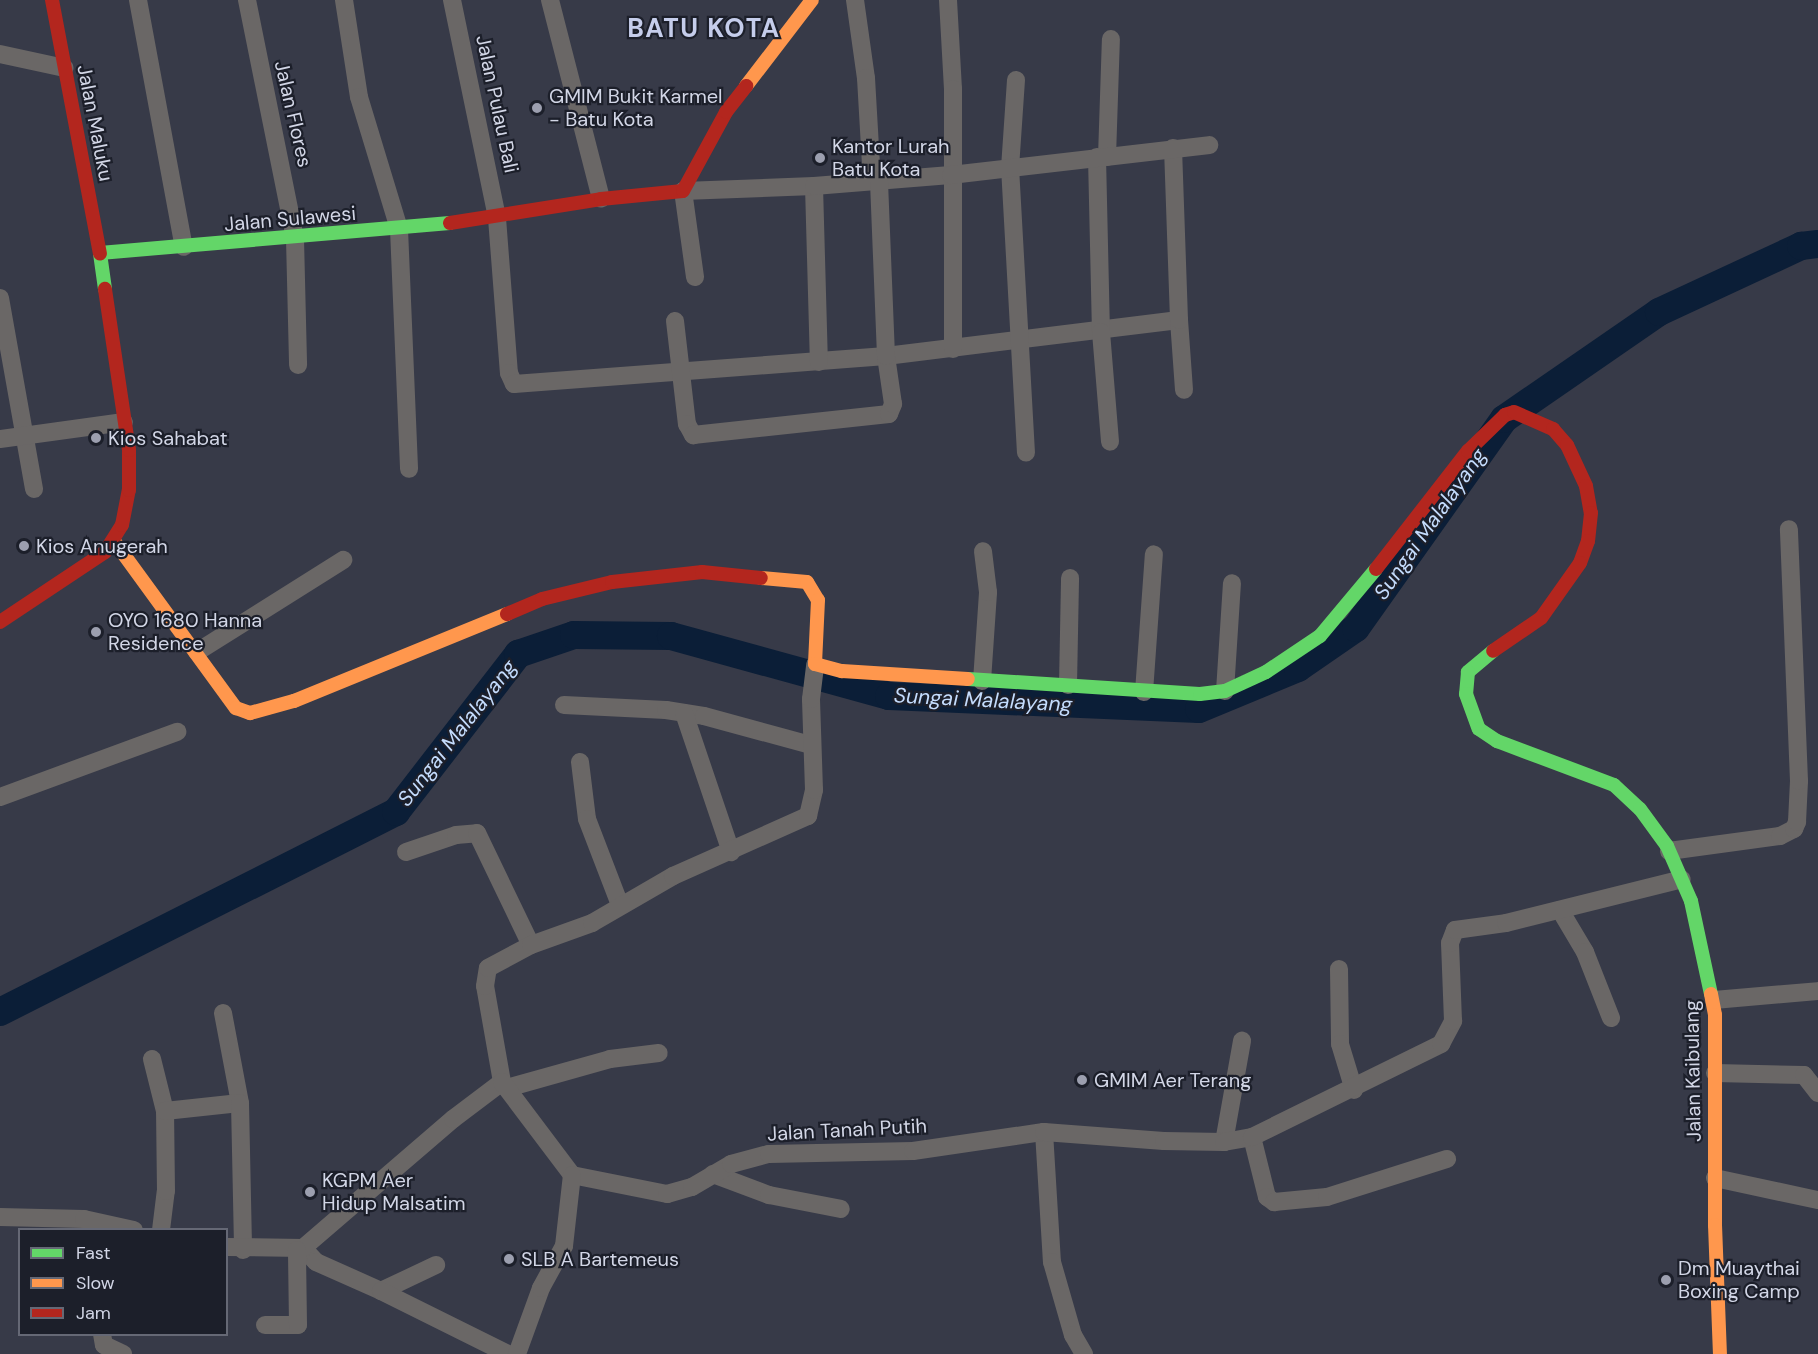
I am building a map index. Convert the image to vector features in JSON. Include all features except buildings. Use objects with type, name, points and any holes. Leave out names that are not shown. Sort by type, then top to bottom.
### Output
[{"type":"street","name":"Jalan Maluku","points":[[52,0],[100,253]]},
{"type":"street","points":[[138,0],[184,247]]},
{"type":"street","name":"Jalan Flores","points":[[247,0],[295,239],[298,365]]},
{"type":"street","points":[[344,0],[359,97],[399,229],[409,469]]},
{"type":"street","name":"Jalan Pulau Bali","points":[[452,0],[497,218],[509,373],[514,384],[681,372]]},
{"type":"street","points":[[550,0],[601,199]]},
{"type":"street","points":[[695,277],[683,191],[726,112],[812,0]]},
{"type":"street","points":[[675,321],[689,432],[699,435],[889,414],[893,404],[886,356],[875,181],[866,78],[855,0]]},
{"type":"street","points":[[948,0],[952,78],[953,350]]},
{"type":"street","points":[[1110,442],[1101,332],[1102,157],[1111,39]]},
{"type":"street","points":[[0,54],[65,68]]},
{"type":"street","points":[[1016,80],[1010,167],[1026,453]]},
{"type":"street","points":[[683,191],[814,186],[951,175],[1209,145]]},
{"type":"street","points":[[1173,148],[1179,320],[1184,390]]},
{"type":"street","points":[[814,186],[819,362]]},
{"type":"street","name":"Jalan Sulawesi","points":[[100,253],[399,229],[497,218],[601,199],[683,191]]},
{"type":"street","points":[[0,622],[87,566],[114,541],[129,490],[124,422],[100,253]]},
{"type":"street","points":[[0,298],[34,489]]},
{"type":"street","points":[[681,372],[953,350],[1179,320]]},
{"type":"street","name":"Jalan Kaibulang","points":[[1225,691],[1266,672],[1320,636],[1341,614],[1468,451],[1505,415],[1514,412],[1553,429],[1567,445],[1586,486],[1591,513],[1588,541],[1580,563],[1541,618],[1476,662],[1468,672],[1466,694],[1479,729],[1515,750],[1614,785],[1640,809],[1670,851],[1682,879],[1714,1000],[1715,1178],[1720,1354]]},
{"type":"street","points":[[0,439],[25,438],[124,422]]},
{"type":"street","points":[[1670,851],[1780,836],[1794,830],[1797,822],[1798,740],[1789,529]]},
{"type":"street","points":[[114,541],[236,708],[257,713],[542,599],[612,582],[702,572],[800,579],[811,586],[819,608],[811,699],[814,790],[808,816],[673,876],[592,923],[531,945],[488,968],[485,974],[505,1085],[572,1175],[564,1246],[541,1288],[517,1354]]},
{"type":"street","points":[[982,681],[988,579],[983,551]]},
{"type":"street","points":[[1144,692],[1154,554]]},
{"type":"street","points":[[197,652],[343,560]]},
{"type":"street","points":[[1068,686],[1070,578]]},
{"type":"street","points":[[814,667],[853,672],[1144,692],[1200,694],[1225,691],[1232,583]]},
{"type":"street","points":[[564,705],[684,713],[811,745]]},
{"type":"street","points":[[684,713],[731,852]]},
{"type":"street","points":[[0,797],[177,732]]},
{"type":"street","points":[[580,762],[587,819],[620,905]]},
{"type":"street","points":[[406,852],[456,835],[477,833],[531,945]]},
{"type":"street","points":[[1611,1018],[1585,952],[1560,910],[1682,879]]},
{"type":"street","name":"Jalan Tanah Putih","points":[[572,1175],[667,1194],[692,1187],[745,1159],[769,1154],[913,1151],[1044,1132],[1224,1142],[1252,1137],[1423,1056],[1449,1035],[1455,1006],[1450,943],[1455,930],[1560,910]]},
{"type":"street","points":[[1339,969],[1340,1044],[1354,1090]]},
{"type":"street","points":[[1714,1000],[1818,991]]},
{"type":"street","points":[[223,1013],[240,1103],[235,1249],[300,1249],[505,1085],[610,1059],[659,1053]]},
{"type":"street","points":[[1224,1142],[1242,1041]]},
{"type":"street","points":[[152,1059],[165,1111],[166,1191],[161,1228]]},
{"type":"street","points":[[1715,1073],[1811,1075],[1818,1093]]},
{"type":"street","points":[[165,1111],[240,1103]]},
{"type":"street","points":[[1044,1132],[1052,1262],[1073,1335],[1083,1354]]},
{"type":"street","points":[[1252,1137],[1267,1197],[1274,1202],[1327,1197],[1447,1159]]},
{"type":"street","points":[[713,1174],[769,1195],[841,1209]]},
{"type":"street","points":[[1715,1178],[1818,1200]]},
{"type":"street","points":[[0,1217],[111,1228]]},
{"type":"street","points":[[300,1249],[316,1262],[381,1291],[508,1354]]},
{"type":"street","points":[[265,1325],[298,1325],[300,1249]]},
{"type":"street","points":[[381,1291],[436,1265]]},
{"type":"street","points":[[102,1336],[104,1345],[123,1354]]},
{"type":"waterway","name":"Sungai Malalayang","points":[[0,1012],[396,812],[518,654],[574,635],[671,636],[889,696],[1199,709],[1298,668],[1356,628],[1504,419],[1659,312],[1801,246],[1818,244]]},
{"type":"traffic: fast","points":[[105,289],[100,253],[450,223]]},
{"type":"traffic: fast","points":[[968,679],[1200,694],[1225,691],[1266,672],[1320,636],[1376,569]]},
{"type":"traffic: fast","points":[[1493,651],[1468,672],[1466,694],[1479,729],[1497,741],[1614,785],[1640,809],[1667,846],[1691,901],[1711,994]]},
{"type":"traffic: slow","points":[[746,86],[812,0]]},
{"type":"traffic: slow","points":[[114,541],[236,708],[250,713],[294,701],[507,614]]},
{"type":"traffic: slow","points":[[761,578],[807,582],[818,600],[815,664],[842,671],[968,679]]},
{"type":"traffic: slow","points":[[1711,994],[1715,1015],[1715,1225],[1720,1354]]},
{"type":"traffic: jam","points":[[52,0],[100,253]]},
{"type":"traffic: jam","points":[[450,223],[601,199],[683,191],[726,112],[746,86]]},
{"type":"traffic: jam","points":[[0,622],[105,552],[122,525],[129,490],[129,450],[105,289]]},
{"type":"traffic: jam","points":[[1376,569],[1468,451],[1505,415],[1514,412],[1553,429],[1567,445],[1586,486],[1591,513],[1588,541],[1580,563],[1541,618],[1493,651]]},
{"type":"traffic: jam","points":[[507,614],[542,599],[612,582],[702,572],[761,578]]},
{"type":"place","name":"GMIM Bukit Karmel - Batu Kota","points":[[537,108]]},
{"type":"place","name":"Kantor Lurah Batu Kota","points":[[820,158]]},
{"type":"place","name":"Kios Sahabat","points":[[96,438]]},
{"type":"place","name":"Kios Anugerah","points":[[24,546]]},
{"type":"place","name":"OYO 1680 Hanna Residence","points":[[96,632]]},
{"type":"place","name":"GMIM Aer Terang","points":[[1082,1080]]},
{"type":"place","name":"KGPM Aer Hidup Malsatim","points":[[310,1192]]},
{"type":"place","name":"SLB A Bartemeus","points":[[509,1259]]},
{"type":"place","name":"Dm Muaythai Boxing Camp","points":[[1666,1280]]},
{"type":"district","name":"BATU KOTA","points":[[704,29]]}]
